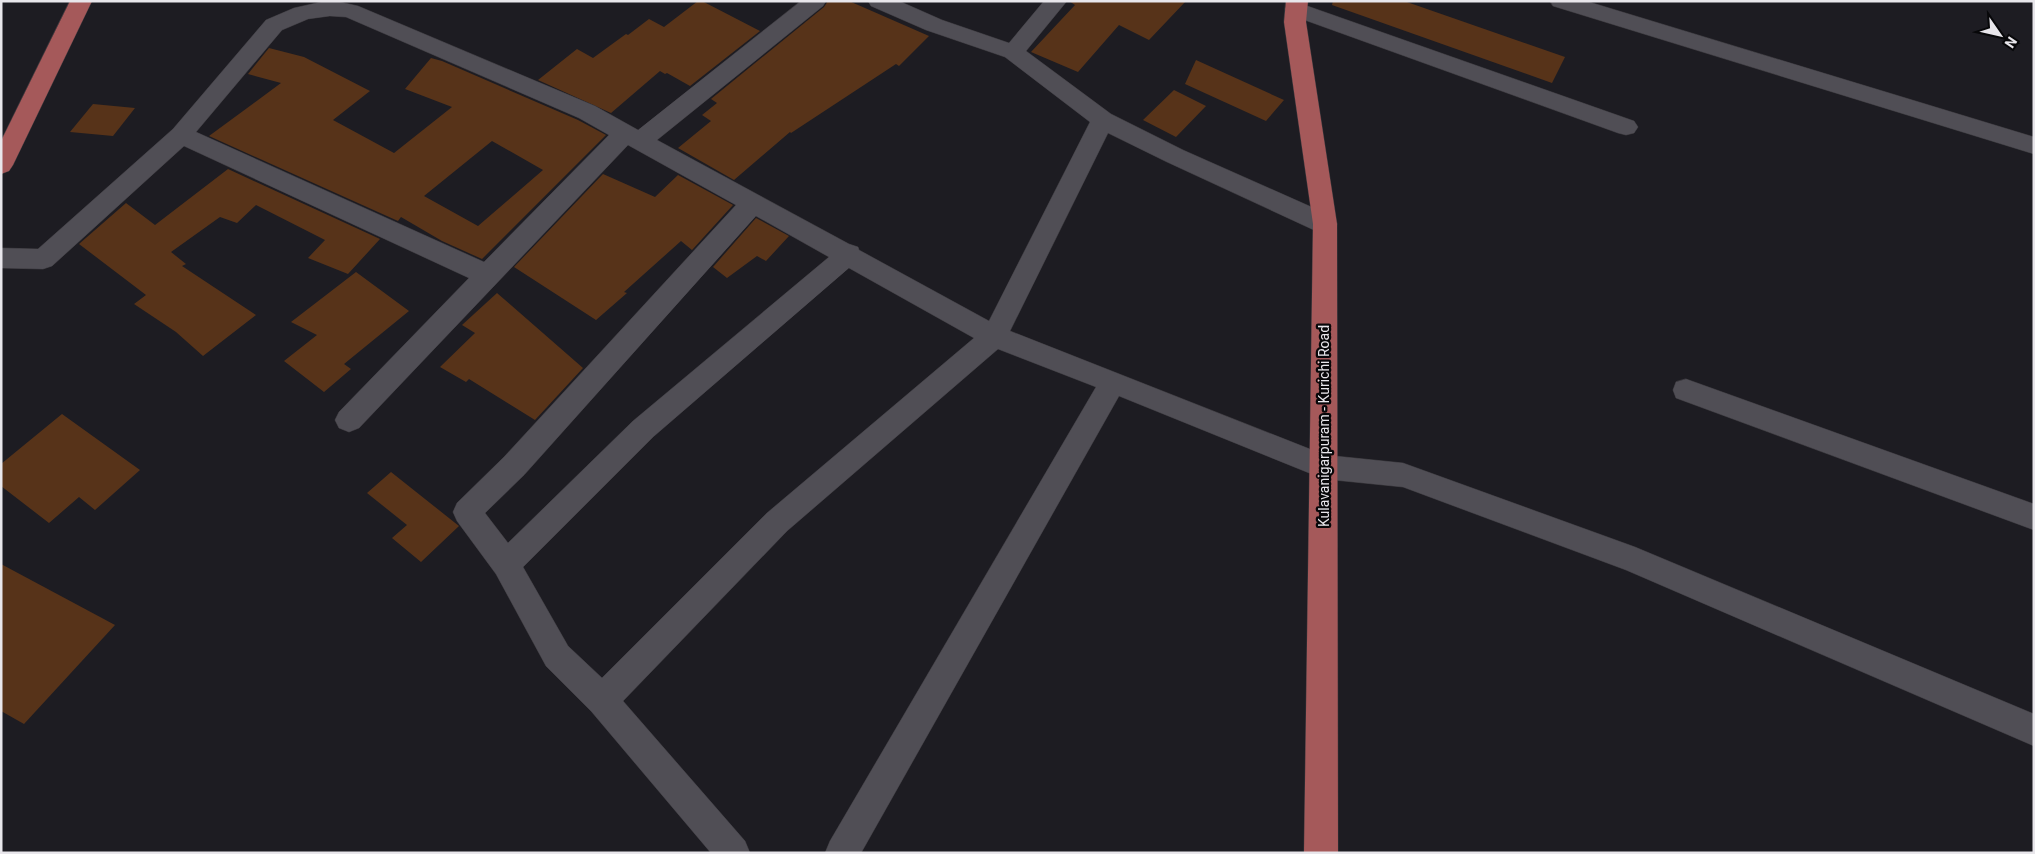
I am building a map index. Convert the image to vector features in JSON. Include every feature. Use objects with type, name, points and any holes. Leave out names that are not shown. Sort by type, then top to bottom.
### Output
[{"type":"main road","points":[[1,165],[81,1]]},
{"type":"main road","name":"Kulavanigarpuram - Kurichi Road","points":[[1296,5],[1295,22],[1326,224],[1320,853]]},
{"type":"street","points":[[349,420],[487,275],[632,137],[815,1]]},
{"type":"street","points":[[879,1],[934,25],[1013,52],[1103,120],[1175,156],[1326,224]]},
{"type":"street","points":[[1013,52],[1056,1]]},
{"type":"street","points":[[1562,1],[2034,146]]},
{"type":"street","points":[[1296,5],[1626,127]]},
{"type":"street","points":[[1,258],[44,259],[181,135],[274,25],[292,15],[334,7],[350,11],[587,112],[849,254],[994,336],[1324,467],[1403,475],[1635,560],[2034,730]]},
{"type":"street","points":[[602,700],[777,522],[994,336],[1103,120]]},
{"type":"street","points":[[181,135],[487,275]]},
{"type":"street","points":[[734,853],[602,700],[557,656],[506,564],[468,512],[514,466],[754,203]]},
{"type":"street","points":[[506,564],[643,429],[849,254]]},
{"type":"street","points":[[842,853],[1113,382]]},
{"type":"street","points":[[1686,390],[2034,516]]},
{"type":"building","points":[[698,1],[702,1],[760,31],[690,86],[660,71],[611,113],[538,80],[577,49],[593,58],[649,19],[664,27]]},
{"type":"building","points":[[828,1],[849,1],[929,36],[899,66],[896,64],[790,132],[734,180],[678,148],[711,121],[702,115],[717,103],[711,99],[824,7]]},
{"type":"building","points":[[1069,1],[1186,1],[1149,40],[1119,25],[1078,72],[1031,52],[1075,5]]},
{"type":"building","points":[[1333,1],[1404,1],[1565,57],[1552,83],[1332,5]]},
{"type":"building","points":[[269,48],[304,57],[370,91],[333,120],[394,153],[452,107],[405,89],[431,58],[442,61],[578,120],[606,135],[482,259],[442,241],[401,217],[398,221],[209,136],[281,83],[248,74]],"holes":[[[492,141],[543,170],[478,226],[424,196]]]},
{"type":"building","points":[[1196,60],[1284,100],[1266,121],[1185,84]]},
{"type":"building","points":[[1174,90],[1206,106],[1176,137],[1143,120]]},
{"type":"building","points":[[93,104],[135,108],[113,136],[70,132]]},
{"type":"building","points":[[228,169],[380,239],[348,274],[308,258],[325,240],[256,205],[237,223],[220,217],[171,252],[186,264],[182,266],[256,315],[203,356],[176,332],[134,304],[146,295],[79,244],[126,203],[155,225]]},
{"type":"building","points":[[603,174],[655,197],[678,175],[733,205],[692,250],[681,241],[596,320],[514,267]]},
{"type":"building","points":[[756,218],[789,236],[766,261],[757,256],[727,278],[713,267]]},
{"type":"building","points":[[356,272],[409,311],[344,364],[351,369],[324,392],[284,361],[317,335],[291,322]]},
{"type":"building","points":[[497,293],[583,368],[535,420],[469,379],[466,382],[440,367],[475,333],[462,325]]},
{"type":"building","points":[[62,414],[140,470],[95,510],[79,497],[49,523],[1,486],[1,464]]},
{"type":"building","points":[[391,472],[459,526],[421,562],[392,538],[407,525],[367,493]]},
{"type":"building","points":[[1,564],[115,625],[24,724],[1,711]]}]
